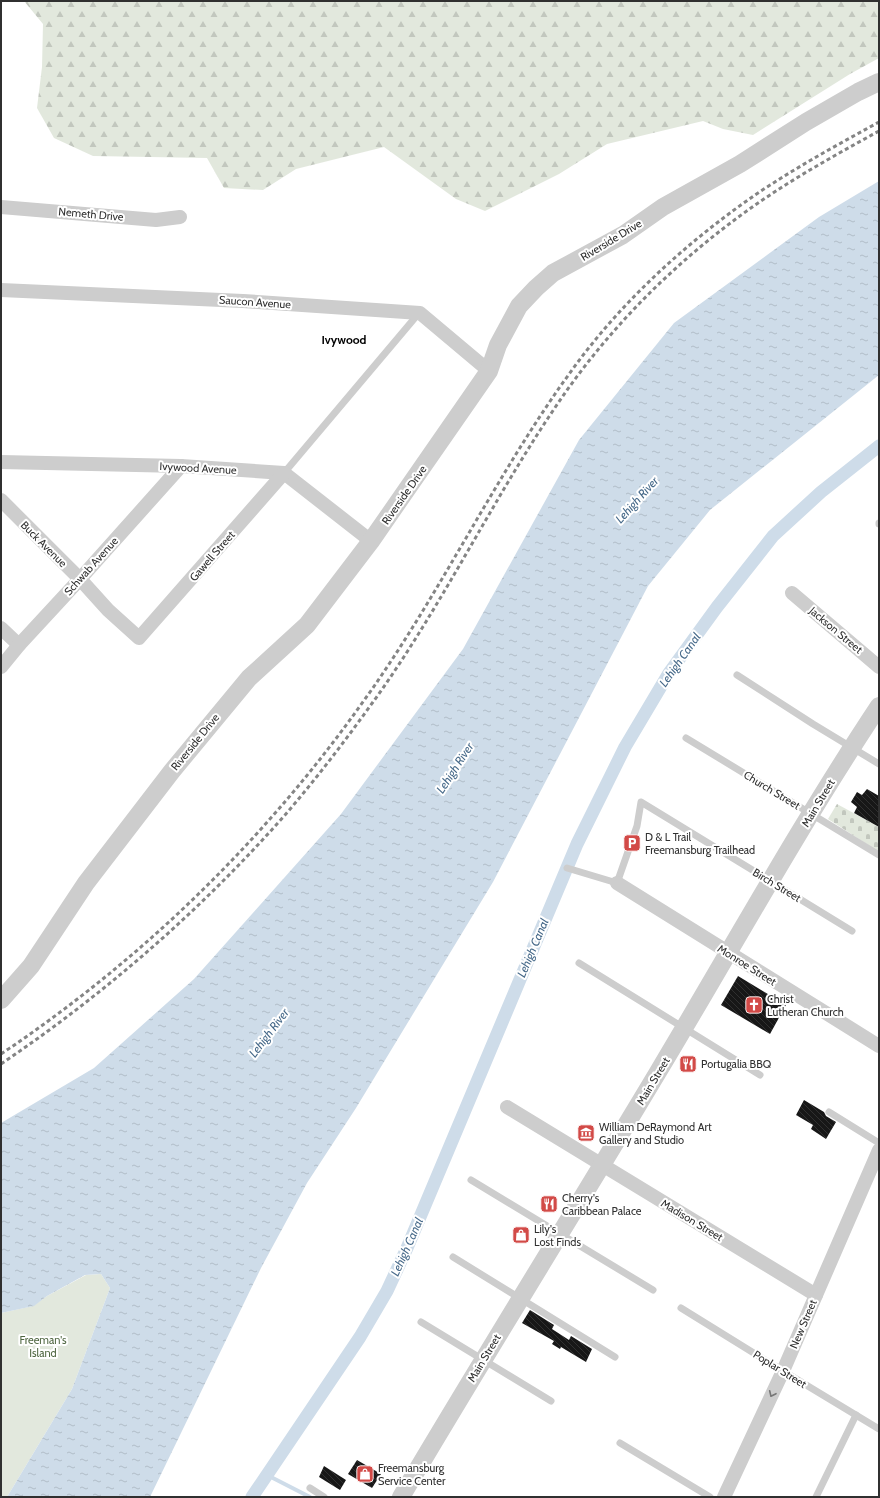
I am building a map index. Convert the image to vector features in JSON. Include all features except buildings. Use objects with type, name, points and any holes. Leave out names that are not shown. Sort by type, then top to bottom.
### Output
[{"type":"street","name":"Riverside Drive","points":[[2,996],[31,966],[86,882],[172,771],[250,678],[307,625],[371,541],[489,370],[498,345],[519,306],[536,288],[553,273],[622,235],[663,207],[740,164],[806,122],[858,92],[879,82]]},
{"type":"street","name":"Nemeth Drive","points":[[1,207],[156,220],[180,217]]},
{"type":"street","name":"Saucon Avenue","points":[[1,290],[243,301],[420,313]]},
{"type":"street","points":[[420,313],[489,370]]},
{"type":"street","name":"Ivywood Avenue","points":[[1,462],[181,466],[284,473]]},
{"type":"street","name":"Schwab Avenue","points":[[1,667],[19,645],[181,466]]},
{"type":"street","points":[[284,473],[371,541]]},
{"type":"street","name":"Gawell Street","points":[[139,638],[284,473]]},
{"type":"street","name":"Buck Avenue","points":[[1,500],[80,579],[108,610],[139,638]]},
{"type":"street","name":"Jackson Street","points":[[792,593],[879,667]]},
{"type":"street","points":[[1,628],[19,645]]},
{"type":"street","name":"Main Street","points":[[400,1497],[602,1166],[851,748],[879,706]]},
{"type":"street","name":"Monroe Street","points":[[617,883],[879,1046]]},
{"type":"street","name":"Madison Street","points":[[507,1107],[816,1295]]},
{"type":"street","name":"New Street","points":[[724,1497],[783,1371],[879,1150]]},
{"type":"lane","points":[[284,473],[420,313]]},
{"type":"lane","points":[[737,675],[851,748],[879,764]]},
{"type":"lane","name":"Church Street","points":[[686,738],[879,855]]},
{"type":"lane","name":"Birch Street","points":[[617,883],[637,826],[641,802],[852,931]]},
{"type":"lane","points":[[567,868],[617,883]]},
{"type":"lane","points":[[579,963],[760,1075]]},
{"type":"lane","points":[[829,1112],[879,1143]]},
{"type":"lane","points":[[471,1180],[653,1290]]},
{"type":"lane","points":[[453,1257],[615,1357]]},
{"type":"lane","name":"Poplar Street","points":[[681,1308],[879,1429]]},
{"type":"lane","points":[[421,1322],[551,1401]]},
{"type":"lane","points":[[816,1497],[856,1415]]},
{"type":"lane","points":[[620,1443],[710,1497]]},
{"type":"lane","points":[[310,1488],[324,1497]]},
{"type":"green space","points":[[24,1],[879,1],[879,58],[850,74],[753,135],[723,129],[703,121],[607,144],[559,174],[485,211],[456,199],[384,147],[296,169],[263,190],[224,188],[207,158],[93,156],[54,138],[37,108],[42,67],[43,24]]},
{"type":"green space","points":[[837,804],[879,827],[879,852],[828,819]]},
{"type":"green space","name":"Freeman's Island","points":[[101,1274],[110,1288],[72,1389],[7,1497],[1,1497],[1,1313],[33,1306],[47,1296],[86,1275]]},
{"type":"water","name":"Lehigh River","points":[[879,181],[879,375],[710,510],[648,586],[493,882],[356,1108],[307,1183],[261,1268],[150,1497],[7,1497],[72,1389],[110,1288],[101,1274],[85,1275],[47,1296],[34,1306],[1,1313],[1,1123],[94,1068],[194,979],[341,814],[463,649],[579,440],[674,323],[819,217]]},
{"type":"waterway","name":"Lehigh Canal","points":[[252,1497],[360,1337],[387,1291],[407,1248],[577,844],[625,747],[669,673],[717,607],[773,536],[821,492],[879,446]]},
{"type":"waterway","points":[[267,1475],[310,1497]]},
{"type":"railway","points":[[1,1054],[102,980],[150,939],[240,852],[282,805],[360,706],[388,665],[441,581],[491,495],[544,411],[572,370],[612,320],[680,253],[729,213],[801,166],[879,122]]},
{"type":"railway","points":[[1,1064],[40,1037],[115,979],[186,917],[253,850],[297,801],[352,731],[399,664],[519,464],[570,386],[590,359],[634,309],[682,263],[734,220],[790,182],[879,131]]},
{"type":"place","name":"D & L Trail Freemansburg Trailhead","points":[[632,843]]},
{"type":"place","name":"Christ Lutheran Church","points":[[754,1005]]},
{"type":"place","name":"Portugalia BBQ","points":[[688,1064]]},
{"type":"place","name":"William DeRaymond Art Gallery and Studio","points":[[586,1133]]},
{"type":"place","name":"Cherry's Caribbean Palace","points":[[549,1204]]},
{"type":"place","name":"Lily's Lost Finds","points":[[521,1235]]},
{"type":"place","name":"Freemansburg Service Center","points":[[365,1474]]},
{"type":"district","name":"Ivywood","points":[[344,340]]}]
